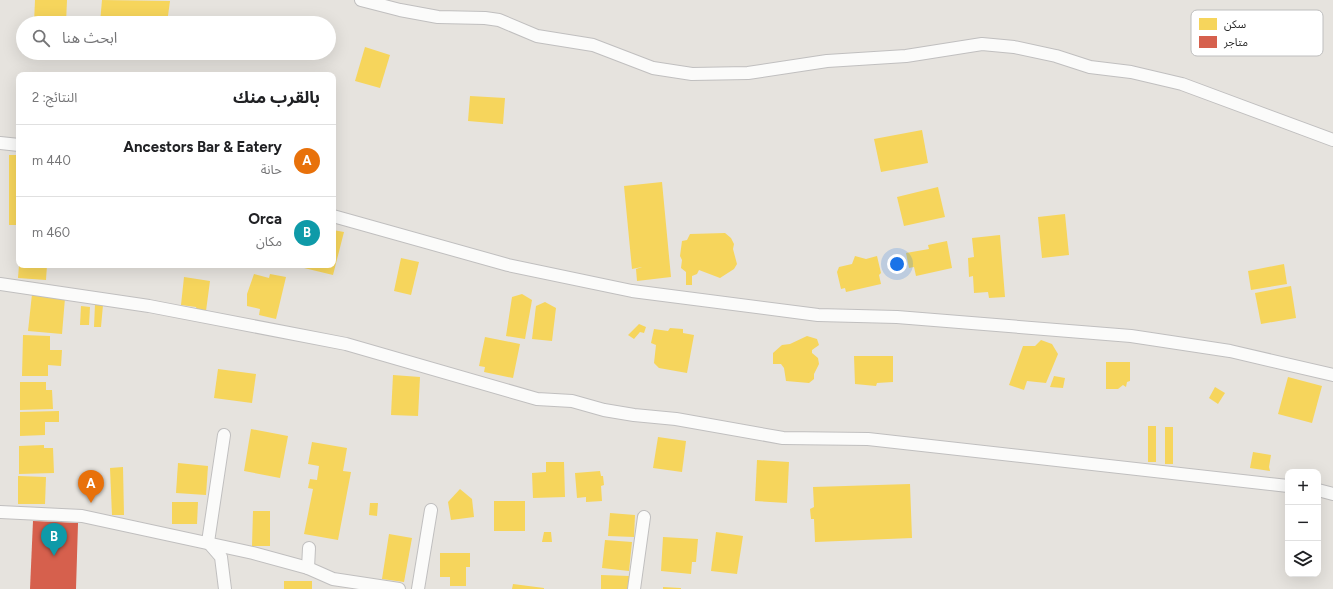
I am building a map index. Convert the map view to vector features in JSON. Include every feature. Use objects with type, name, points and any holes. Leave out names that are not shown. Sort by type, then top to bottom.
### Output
[{"type":"street","points":[[361,0],[438,17],[485,18],[499,20],[537,36],[593,45],[653,68],[692,74],[748,73],[827,61],[906,56],[982,44],[1008,46],[1056,56],[1090,67],[1131,72],[1182,84],[1333,140]]},
{"type":"street","points":[[0,143],[16,145]]},
{"type":"street","points":[[336,217],[508,265],[632,291],[818,315],[898,317],[1131,336],[1230,351],[1333,375]]},
{"type":"street","points":[[0,284],[150,306],[346,344],[537,399],[572,401],[604,410],[634,415],[676,420],[783,438],[868,439],[1285,486]]},
{"type":"street","points":[[224,434],[208,542],[221,557],[225,589]]},
{"type":"street","points":[[1321,491],[1333,494]]},
{"type":"street","points":[[418,589],[431,510]]},
{"type":"street","points":[[0,512],[82,516],[208,542],[308,568],[333,579],[399,589]]},
{"type":"street","points":[[634,589],[644,517]]},
{"type":"street","points":[[308,568],[309,548]]},
{"type":"building: سكن","points":[[35,0],[67,0],[66,16],[34,16]]},
{"type":"building: سكن","points":[[102,0],[170,1],[168,16],[101,16]]},
{"type":"building: سكن","points":[[365,47],[390,55],[380,88],[355,81]]},
{"type":"building: سكن","points":[[470,96],[505,98],[503,124],[468,121]]},
{"type":"building: سكن","points":[[922,130],[928,163],[881,172],[874,139]]},
{"type":"building: سكن","points":[[9,155],[16,155],[16,225],[9,225]]},
{"type":"building: سكن","points":[[662,182],[671,277],[637,281],[636,269],[642,267],[632,269],[624,186]]},
{"type":"building: سكن","points":[[938,187],[945,217],[904,226],[897,197]]},
{"type":"building: سكن","points":[[1065,214],[1069,255],[1042,258],[1038,217]]},
{"type":"building: سكن","points":[[336,231],[344,232],[336,263]]},
{"type":"building: سكن","points":[[725,233],[731,238],[734,244],[733,249],[737,264],[734,269],[720,278],[699,270],[697,274],[692,276],[692,285],[686,285],[686,272],[681,268],[682,260],[680,256],[682,241],[687,240],[690,234]]},
{"type":"building: سكن","points":[[1000,235],[1005,297],[989,298],[988,292],[974,293],[973,276],[969,277],[968,258],[974,257],[972,238]]},
{"type":"building: سكن","points":[[947,241],[952,268],[916,276],[914,267],[909,268],[906,253],[929,249],[928,245]]},
{"type":"building: سكن","points":[[855,256],[866,259],[877,256],[881,273],[879,275],[881,284],[846,292],[845,288],[841,289],[837,272],[839,267],[852,264]]},
{"type":"building: سكن","points":[[401,258],[419,262],[411,295],[394,291]]},
{"type":"building: سكن","points":[[1284,264],[1287,284],[1251,290],[1248,271]]},
{"type":"building: سكن","points":[[19,268],[47,268],[46,280],[18,278]]},
{"type":"building: سكن","points":[[304,268],[335,268],[333,275]]},
{"type":"building: سكن","points":[[254,274],[269,278],[270,274],[286,277],[276,319],[259,315],[260,309],[247,306],[247,294]]},
{"type":"building: سكن","points":[[184,277],[210,281],[206,311],[197,310],[196,307],[181,305]]},
{"type":"building: سكن","points":[[1291,286],[1296,318],[1261,324],[1255,293]]},
{"type":"building: سكن","points":[[32,294],[65,298],[62,334],[28,331]]},
{"type":"building: سكن","points":[[522,294],[532,300],[525,339],[506,336],[512,297]]},
{"type":"building: سكن","points":[[545,302],[556,308],[552,341],[532,339],[536,306]]},
{"type":"building: سكن","points":[[95,304],[103,305],[101,327],[94,327]]},
{"type":"building: سكن","points":[[81,306],[90,307],[89,325],[80,325]]},
{"type":"building: سكن","points":[[639,324],[646,327],[644,333],[640,332],[634,339],[628,335]]},
{"type":"building: سكن","points":[[670,328],[683,329],[683,333],[694,335],[687,373],[659,368],[654,363],[656,345],[651,343],[654,329],[668,331]]},
{"type":"building: سكن","points":[[23,335],[50,336],[50,350],[62,350],[61,366],[48,365],[48,376],[22,376]]},
{"type":"building: سكن","points":[[807,336],[817,339],[819,345],[812,350],[812,353],[818,358],[819,364],[814,374],[814,379],[809,383],[786,381],[784,368],[781,364],[773,364],[773,353],[782,345],[790,344]]},
{"type":"building: سكن","points":[[485,337],[520,344],[513,378],[484,372],[485,367],[479,366]]},
{"type":"building: سكن","points":[[1041,340],[1052,344],[1058,354],[1046,383],[1027,381],[1024,390],[1009,385],[1023,346],[1035,346]]},
{"type":"building: سكن","points":[[854,356],[893,356],[893,382],[877,383],[876,386],[855,384]]},
{"type":"building: سكن","points":[[1106,362],[1130,362],[1130,381],[1127,382],[1126,387],[1123,385],[1118,389],[1106,389]]},
{"type":"building: سكن","points":[[218,369],[256,374],[252,403],[214,398]]},
{"type":"building: سكن","points":[[393,375],[420,377],[418,416],[391,415]]},
{"type":"building: سكن","points":[[1054,376],[1065,378],[1063,388],[1050,387]]},
{"type":"building: سكن","points":[[1288,377],[1322,386],[1312,423],[1278,414]]},
{"type":"building: سكن","points":[[20,382],[46,382],[46,390],[52,390],[53,409],[20,410]]},
{"type":"building: سكن","points":[[1215,387],[1225,393],[1218,404],[1209,398]]},
{"type":"building: سكن","points":[[59,411],[59,422],[45,422],[45,435],[20,436],[20,412]]},
{"type":"building: سكن","points":[[1148,426],[1156,426],[1156,462],[1148,462]]},
{"type":"building: سكن","points":[[1165,427],[1173,427],[1173,464],[1165,464]]},
{"type":"building: سكن","points":[[251,429],[288,436],[280,478],[244,471]]},
{"type":"building: سكن","points":[[658,437],[686,441],[682,472],[653,468]]},
{"type":"building: سكن","points":[[312,442],[347,448],[343,471],[351,472],[338,540],[304,534],[313,489],[308,488],[310,479],[317,480],[319,466],[308,464]]},
{"type":"building: سكن","points":[[44,445],[44,448],[53,448],[54,473],[19,474],[19,446]]},
{"type":"building: سكن","points":[[1253,452],[1271,455],[1269,467],[1270,471],[1250,468]]},
{"type":"building: سكن","points":[[757,460],[789,462],[787,503],[755,501]]},
{"type":"building: سكن","points":[[546,462],[564,462],[565,497],[533,498],[532,473],[546,472]]},
{"type":"building: سكن","points":[[178,463],[208,466],[206,495],[176,493]]},
{"type":"building: سكن","points":[[123,467],[124,515],[112,515],[110,468]]},
{"type":"building: سكن","points":[[600,471],[601,476],[603,476],[604,485],[601,486],[602,501],[586,502],[586,497],[577,498],[575,473]]},
{"type":"building: سكن","points":[[18,476],[46,477],[45,504],[18,504]]},
{"type":"building: سكن","points":[[910,484],[912,538],[815,542],[814,519],[811,519],[810,509],[814,507],[813,487]]},
{"type":"building: سكن","points":[[460,489],[472,499],[474,517],[451,520],[448,502]]},
{"type":"building: سكن","points":[[494,501],[525,501],[525,531],[494,531]]},
{"type":"building: سكن","points":[[172,502],[198,502],[197,524],[172,524]]},
{"type":"building: سكن","points":[[370,503],[378,503],[377,516],[369,515]]},
{"type":"building: سكن","points":[[253,511],[270,511],[270,546],[252,546]]},
{"type":"building: سكن","points":[[610,513],[635,515],[634,537],[608,536]]},
{"type":"building: سكن","points":[[544,532],[551,532],[552,542],[542,542]]},
{"type":"building: سكن","points":[[716,532],[743,536],[737,574],[711,571]]},
{"type":"building: سكن","points":[[389,534],[412,538],[404,582],[382,579]]},
{"type":"building: سكن","points":[[663,537],[698,539],[696,562],[692,562],[691,574],[661,571]]},
{"type":"building: سكن","points":[[605,540],[632,542],[629,571],[602,568]]},
{"type":"building: سكن","points":[[440,553],[470,553],[470,567],[466,567],[466,586],[450,586],[450,577],[440,577]]},
{"type":"building: سكن","points":[[601,575],[630,576],[630,589],[601,589]]},
{"type":"building: سكن","points":[[284,581],[312,581],[312,589],[284,589]]},
{"type":"building: سكن","points":[[513,584],[544,588],[544,589],[512,589]]},
{"type":"building: سكن","points":[[663,587],[681,588],[681,589],[663,589]]},
{"type":"building: متاجر","points":[[33,521],[78,523],[76,589],[30,589]]},
{"type":"place","name":"Ancestors Bar & Eatery","points":[[91,503]]},
{"type":"place","name":"Orca","points":[[54,556]]}]
